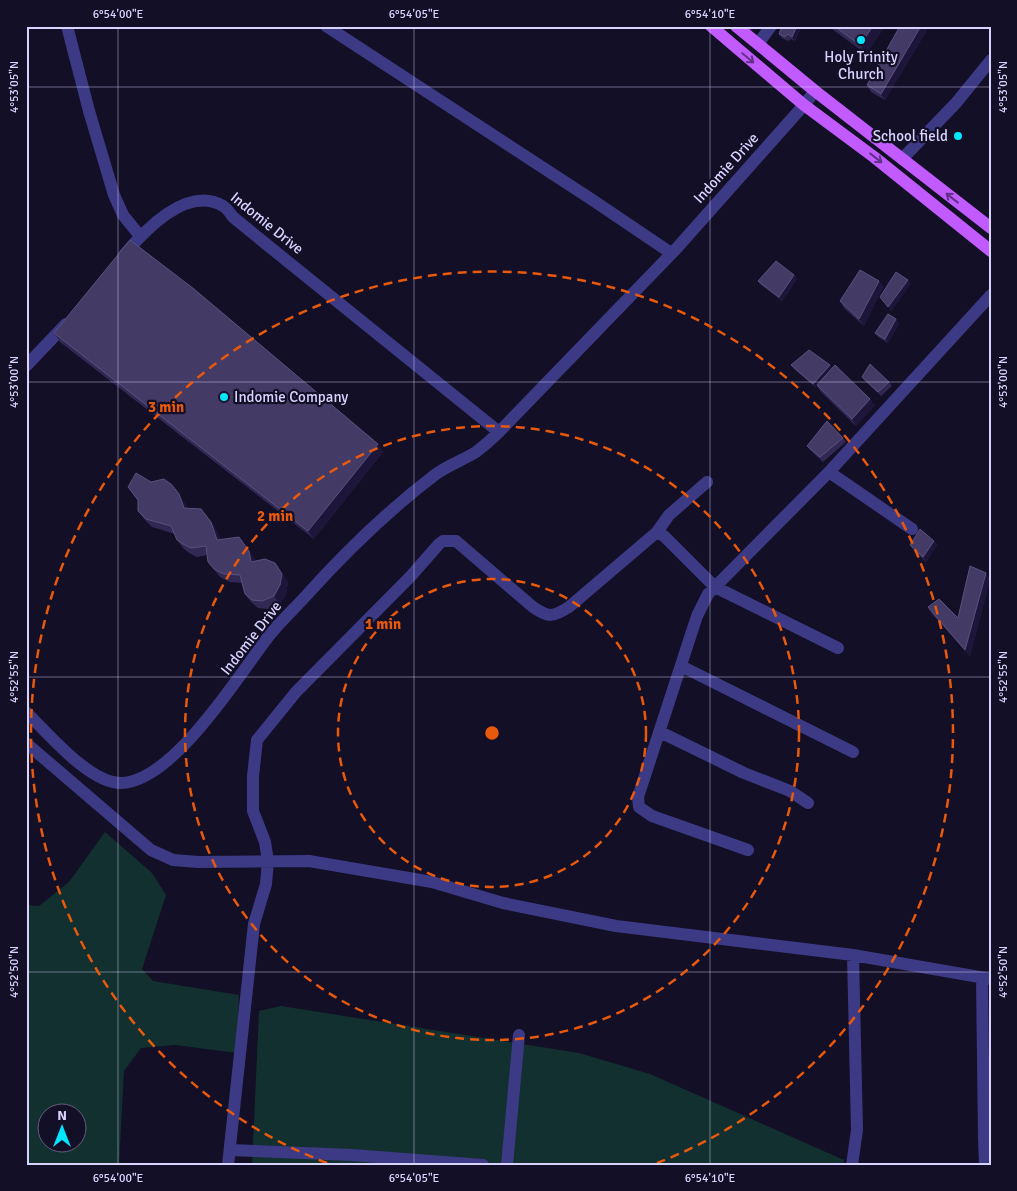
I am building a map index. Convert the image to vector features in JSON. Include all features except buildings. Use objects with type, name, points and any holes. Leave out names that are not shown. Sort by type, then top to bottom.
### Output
[{"type":"main road","points":[[711,26],[804,105],[874,157],[991,251]]},
{"type":"main road","points":[[736,26],[815,91],[991,228]]},
{"type":"street","points":[[67,26],[89,111],[114,195],[123,215],[140,236]]},
{"type":"street","points":[[326,26],[672,253]]},
{"type":"street","points":[[758,44],[771,26]]},
{"type":"street","points":[[902,159],[956,103],[991,60]]},
{"type":"street","name":"Indomie Drive","points":[[26,712],[81,765],[99,778],[122,783],[139,779],[163,765],[211,716],[270,636],[366,532],[403,500],[448,466],[475,452],[499,432],[672,253],[815,91]]},
{"type":"street","name":"Indomie Drive","points":[[117,264],[140,236],[177,208],[197,200],[210,200],[225,207],[232,216],[499,432]]},
{"type":"street","points":[[748,850],[652,816],[639,807],[638,797],[697,616],[708,594],[829,472],[991,295]]},
{"type":"street","points":[[26,366],[74,315]]},
{"type":"street","points":[[829,472],[912,529]]},
{"type":"street","points":[[228,1165],[254,924],[266,884],[268,861],[265,842],[253,811],[253,776],[257,740],[296,692],[410,578],[443,541],[456,541],[533,607],[543,614],[554,615],[569,607],[657,532],[669,515],[708,482]]},
{"type":"street","points":[[657,532],[664,536],[715,587],[838,648]]},
{"type":"street","points":[[681,666],[853,752]]},
{"type":"street","points":[[660,732],[744,773],[790,791],[808,803]]},
{"type":"street","points":[[26,743],[151,850],[173,860],[198,862],[309,861],[422,881],[503,903],[616,926],[853,955],[986,978],[987,1138],[985,1165]]},
{"type":"street","points":[[852,1165],[857,1130],[853,955]]},
{"type":"street","points":[[506,1165],[519,1035]]},
{"type":"street","points":[[230,1150],[352,1155],[483,1165]]},
{"type":"green space","points":[[105,832],[152,873],[166,895],[142,969],[153,981],[239,995],[237,1053],[175,1045],[141,1048],[124,1071],[119,1165],[26,1165],[26,905],[39,906],[69,882]]},
{"type":"green space","points":[[281,1006],[579,1053],[650,1074],[844,1160],[843,1165],[252,1165],[259,1011]]},
{"type":"place","name":"Holy Trinity Church","points":[[861,40]]},
{"type":"place","name":"School field","points":[[958,136]]},
{"type":"place","name":"Indomie Company","points":[[224,397]]}]
